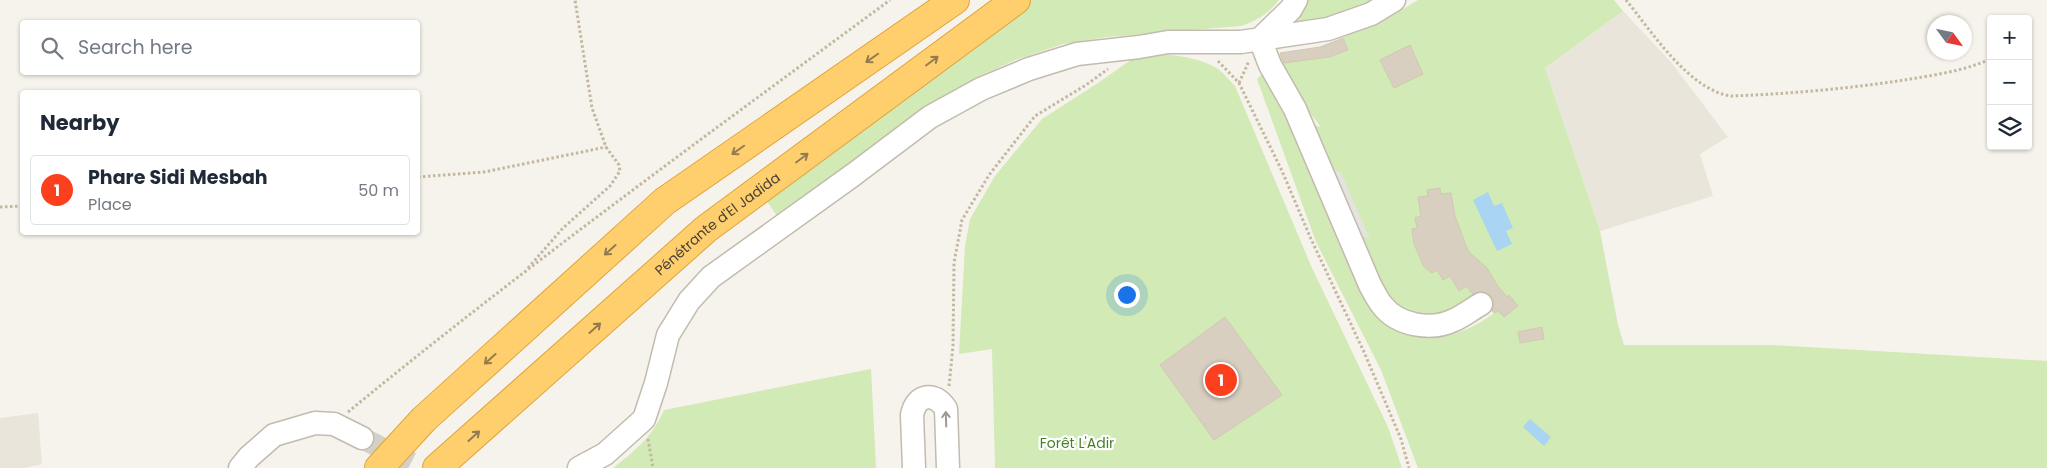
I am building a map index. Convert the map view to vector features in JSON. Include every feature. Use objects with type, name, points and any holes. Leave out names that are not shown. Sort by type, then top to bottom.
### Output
[{"type":"highway","points":[[379,468],[424,419],[665,201],[955,0]]},
{"type":"highway","name":"Pénétrante d'El Jadida","points":[[437,468],[706,229],[1016,0]]},
{"type":"street","points":[[1260,39],[1291,10],[1296,0]]},
{"type":"street","points":[[579,468],[605,454],[644,419],[656,383],[668,335],[689,301],[711,277],[930,117],[981,89],[1029,69],[1077,54],[1168,42],[1241,42],[1328,29],[1371,14],[1394,0]]},
{"type":"street","points":[[1260,39],[1270,65],[1294,109],[1370,285],[1382,306],[1404,321],[1420,325],[1437,325],[1453,321],[1481,304]]},
{"type":"street","points":[[914,468],[912,415],[914,407],[919,400],[927,397],[935,398],[942,402],[946,409],[948,468]]},
{"type":"street","points":[[240,468],[249,457],[274,435],[315,423],[334,424],[362,438]]},
{"type":"path","points":[[522,274],[563,228],[618,178],[620,171],[619,165],[606,147],[592,108],[575,0]]},
{"type":"path","points":[[334,424],[411,360],[608,208],[890,0]]},
{"type":"path","points":[[1626,0],[1692,78],[1719,95],[1738,96],[1834,90],[1933,75],[1987,60]]},
{"type":"path","points":[[1201,42],[1239,83],[1282,171],[1311,239],[1368,360],[1401,439],[1409,468]]},
{"type":"path","points":[[946,409],[953,346],[954,262],[962,220],[988,175],[1035,116],[1109,69]]},
{"type":"path","points":[[420,177],[484,172],[606,147]]},
{"type":"path","points":[[0,207],[20,206]]},
{"type":"path","points":[[644,419],[653,468]]},
{"type":"shaded area","points":[[1623,11],[1670,61],[1728,137],[1700,154],[1713,196],[1600,231],[1545,68]]},
{"type":"shaded area","points":[[1322,164],[1341,173],[1370,239],[1351,231]]},
{"type":"shaded area","points":[[38,413],[42,464],[25,468],[0,468],[0,418]]},
{"type":"green space","points":[[1032,0],[1279,0],[1262,16],[1241,26],[1107,37],[1063,44],[1015,60],[976,78],[947,95],[911,119],[778,217],[763,196],[1014,11]]},
{"type":"green space","points":[[1300,0],[1378,0],[1346,16],[1289,30]]},
{"type":"green space","points":[[1418,0],[1614,0],[1623,11],[1545,68],[1600,231],[1618,325],[1624,345],[1773,345],[2047,361],[2047,468],[1418,468],[1381,370],[1316,242],[1257,79],[1266,70],[1399,330],[1412,334],[1436,337],[1460,332],[1472,327],[1494,313],[1487,304],[1474,295],[1448,311],[1437,314],[1409,313],[1390,303],[1356,233],[1369,238],[1327,166],[1309,123],[1321,127],[1289,87],[1283,65],[1275,60],[1282,53],[1292,51],[1294,62],[1329,57],[1348,50],[1343,37],[1385,20]]},
{"type":"green space","name":"Forêt L'Adir","points":[[1149,54],[1175,56],[1203,62],[1220,71],[1235,86],[1312,268],[1388,427],[1402,468],[995,468],[992,349],[959,354],[965,246],[970,219],[995,176],[1042,119],[1135,57]]},
{"type":"green space","points":[[871,369],[876,468],[613,468],[643,442],[660,419],[664,410]]},
{"type":"water","points":[[1488,192],[1494,206],[1502,203],[1513,228],[1506,231],[1512,244],[1497,251],[1473,200]]},
{"type":"water","points":[[1530,419],[1551,437],[1544,446],[1523,427]]},
{"type":"building","points":[[1343,38],[1348,50],[1329,57],[1284,63],[1280,53],[1320,47]]},
{"type":"building","points":[[1410,45],[1423,74],[1394,88],[1380,60]]},
{"type":"building","points":[[1440,188],[1441,194],[1451,193],[1455,216],[1468,251],[1487,268],[1497,285],[1518,306],[1504,317],[1498,311],[1494,313],[1492,311],[1493,298],[1488,293],[1480,291],[1473,294],[1466,286],[1459,291],[1450,276],[1443,280],[1437,270],[1432,273],[1424,267],[1414,244],[1412,229],[1417,228],[1415,218],[1421,216],[1418,197],[1428,196],[1427,190]]},
{"type":"building","points":[[1225,317],[1282,395],[1214,440],[1160,365]]},
{"type":"building","points":[[1542,327],[1544,339],[1520,343],[1518,332]]},
{"type":"tunnel","points":[[362,438],[421,468]]},
{"type":"place","name":"Phare Sidi Mesbah","points":[[1221,380]]}]
